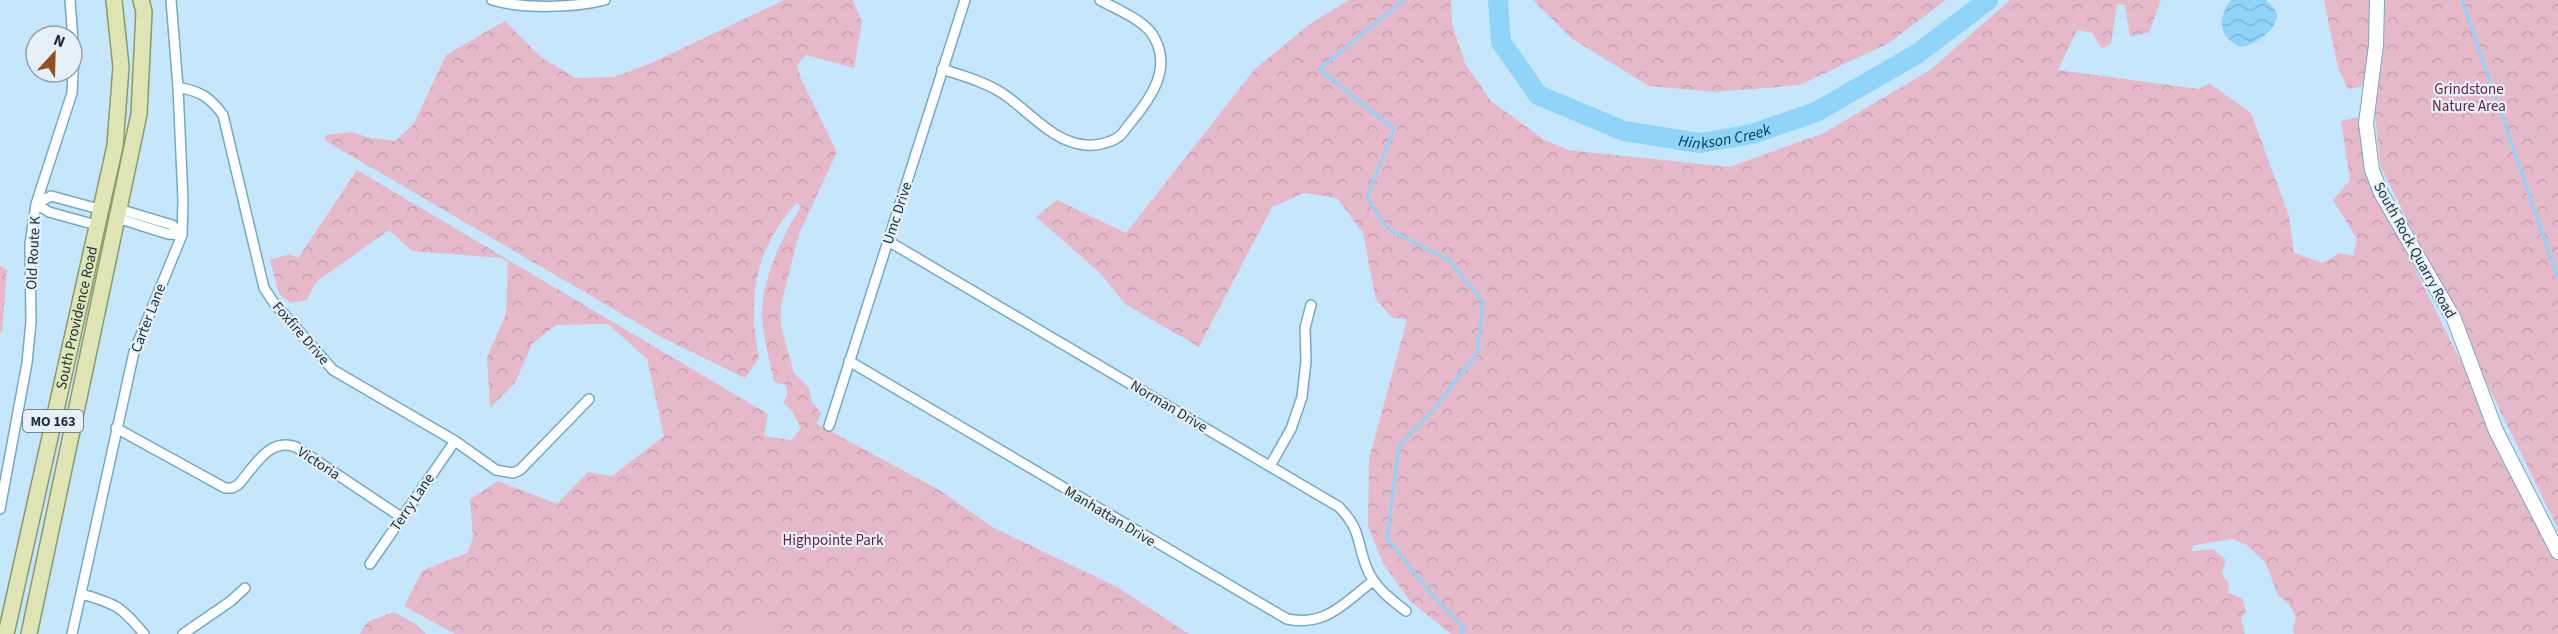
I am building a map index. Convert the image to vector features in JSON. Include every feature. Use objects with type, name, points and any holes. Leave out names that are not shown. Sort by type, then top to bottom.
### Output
[{"type":"main road","name":"South Providence Road","points":[[6,634],[99,208],[115,146],[121,67],[114,0]]},
{"type":"main road","name":"South Providence Road","points":[[29,634],[139,114],[144,12],[141,0]]},
{"type":"main road","points":[[115,146],[118,154],[110,200],[113,214],[118,213]]},
{"type":"main road","points":[[99,208],[108,226],[98,279],[102,285]]},
{"type":"street","name":"Old Route K","points":[[0,509],[27,363],[31,322],[30,244],[36,204],[72,93],[74,54],[70,0]]},
{"type":"street","name":"Carter Lane","points":[[72,634],[134,352],[182,235],[183,200],[178,87],[171,0]]},
{"type":"street","points":[[492,0],[505,4],[583,5],[605,0]]},
{"type":"street","name":"Umc Drive","points":[[829,426],[965,0]]},
{"type":"street","points":[[942,69],[976,80],[1001,93],[1057,135],[1070,142],[1087,146],[1103,144],[1118,138],[1141,110],[1157,83],[1162,68],[1160,49],[1154,36],[1142,24],[1100,0]]},
{"type":"street","name":"South Rock Quarry Road","points":[[2377,0],[2376,45],[2366,123],[2372,170],[2381,193],[2454,319],[2496,431],[2558,552]]},
{"type":"street","name":"Foxfire Drive","points":[[178,87],[197,92],[212,100],[223,115],[264,288],[274,303],[333,370],[454,441],[496,470],[513,473],[520,470],[590,399]]},
{"type":"street","points":[[36,204],[51,196],[99,208]]},
{"type":"street","points":[[36,204],[49,212],[96,225]]},
{"type":"street","points":[[118,213],[168,234],[182,235]]},
{"type":"street","name":"Norman Drive","points":[[888,241],[1339,507],[1351,519],[1359,535],[1366,566],[1373,581],[1406,611]]},
{"type":"street","points":[[1270,466],[1291,429],[1302,397],[1306,361],[1305,328],[1311,305]]},
{"type":"street","name":"Manhattan Drive","points":[[849,361],[1287,619],[1302,622],[1317,620],[1331,614],[1373,581]]},
{"type":"street","name":"Victoria","points":[[116,428],[225,488],[238,485],[272,446],[287,444],[296,447],[401,517]]},
{"type":"street","name":"Terry Lane","points":[[370,564],[454,441]]},
{"type":"street","points":[[183,634],[231,601],[245,588]]},
{"type":"street","points":[[82,594],[111,602],[126,612],[144,634]]},
{"type":"green space","name":"Highpointe Park","points":[[784,0],[853,0],[862,22],[854,68],[806,55],[797,65],[801,79],[837,152],[799,234],[781,305],[781,326],[794,373],[809,388],[812,402],[821,413],[817,424],[941,491],[994,528],[1117,587],[1189,634],[455,634],[404,606],[423,570],[467,553],[473,538],[470,499],[498,481],[557,504],[588,472],[612,476],[664,436],[647,359],[608,324],[556,325],[532,344],[515,383],[490,408],[487,357],[506,314],[508,262],[501,258],[412,251],[389,230],[316,282],[307,300],[291,303],[279,294],[270,260],[289,254],[298,258],[357,170],[768,414],[764,436],[792,440],[801,428],[792,411],[783,403],[787,395],[786,385],[774,382],[762,317],[765,289],[774,259],[801,207],[797,203],[783,220],[763,256],[758,275],[754,315],[759,358],[745,378],[663,338],[324,140],[326,135],[352,132],[366,137],[395,141],[413,125],[446,55],[505,21],[542,58],[576,78],[614,77],[649,64]]},
{"type":"green space","points":[[1349,0],[1451,0],[1452,24],[1465,63],[1491,101],[1543,139],[1568,150],[1729,167],[1824,133],[1930,70],[2010,0],[2161,0],[2149,33],[2130,36],[2125,5],[2117,4],[2111,44],[2102,49],[2092,33],[2077,30],[2058,70],[2199,89],[2209,83],[2251,113],[2289,216],[2294,253],[2323,263],[2339,253],[2353,256],[2357,239],[2333,200],[2350,180],[2341,121],[2358,117],[2364,166],[2558,557],[2558,634],[2294,634],[2296,618],[2289,604],[2278,595],[2265,562],[2245,544],[2232,539],[2194,545],[2191,551],[2213,549],[2226,560],[2222,574],[2229,584],[2228,593],[2242,598],[2246,611],[2241,618],[2245,634],[1451,634],[1409,600],[1383,563],[1368,526],[1369,459],[1407,319],[1393,318],[1376,300],[1363,233],[1337,198],[1304,193],[1272,207],[1199,347],[1125,304],[1100,273],[1036,217],[1057,200],[1126,233],[1255,69],[1310,24]]},
{"type":"green space","points":[[1533,0],[1946,0],[1889,43],[1800,85],[1716,92],[1649,86],[1571,38]]},
{"type":"green space","points":[[2324,0],[2370,0],[2369,76],[2363,86],[2348,89],[2338,68]]},
{"type":"green space","name":"Grindstone Nature Area","points":[[2374,0],[2558,0],[2558,529],[2380,165],[2373,95]]},
{"type":"green space","points":[[0,266],[7,270],[2,332],[0,331]]},
{"type":"green space","points":[[394,612],[417,625],[426,634],[360,634],[367,622]]},
{"type":"green space","points":[[744,614],[785,621],[782,634],[740,634]]},
{"type":"water","points":[[2231,0],[2266,0],[2277,14],[2273,27],[2252,44],[2241,47],[2233,43],[2224,33],[2222,26],[2223,13]]},
{"type":"waterway","points":[[1404,0],[1319,69],[1394,129],[1367,197],[1388,229],[1449,260],[1483,302],[1477,353],[1435,408],[1399,446],[1387,538],[1432,595],[1465,629],[1461,634]]},
{"type":"waterway","name":"Hinkson Creek","points":[[1498,0],[1501,42],[1538,95],[1624,131],[1700,143],[1752,134],[1816,112],[1917,54],[1988,0]]},
{"type":"waterway","points":[[2462,0],[2558,278]]}]
